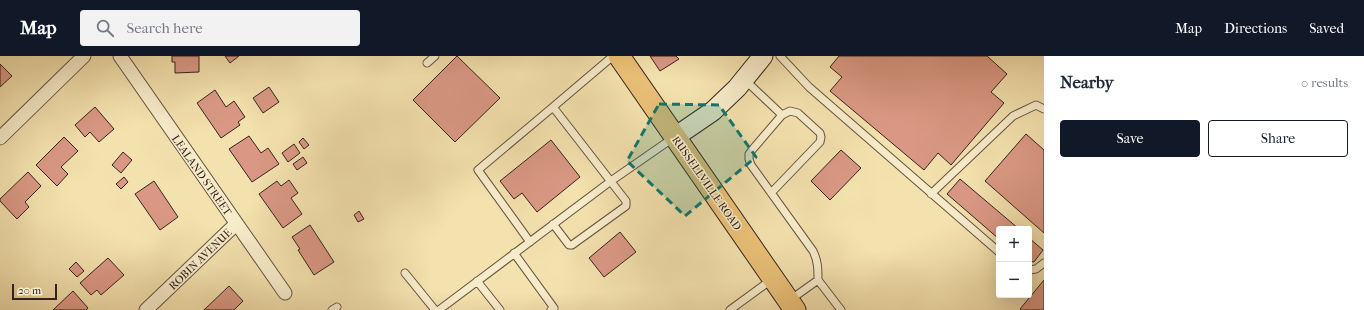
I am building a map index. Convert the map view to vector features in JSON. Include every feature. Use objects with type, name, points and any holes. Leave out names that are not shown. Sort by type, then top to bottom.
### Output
[{"type":"main road","name":"RUSSELLVILLE ROAD","points":[[619,56],[792,306]]},
{"type":"street","points":[[0,138],[84,56]]},
{"type":"street","name":"LEALAND STREET","points":[[120,56],[285,293]]},
{"type":"street","points":[[675,137],[714,111],[763,56]]},
{"type":"street","name":"ROBIN AVENUE","points":[[146,310],[236,224]]},
{"type":"lane","points":[[427,63],[435,56]]},
{"type":"lane","points":[[530,242],[478,172],[478,169],[613,56]]},
{"type":"lane","points":[[780,56],[809,87],[996,249]]},
{"type":"lane","points":[[744,79],[782,115]]},
{"type":"lane","points":[[931,194],[1013,116],[1036,105],[1044,109]]},
{"type":"lane","points":[[553,107],[626,201],[626,206],[572,245],[569,245],[553,224]]},
{"type":"lane","points":[[771,193],[820,142],[820,133],[798,113],[790,111],[782,115],[749,154],[749,159],[751,165],[771,193],[813,250],[817,259],[818,280],[841,310]]},
{"type":"lane","points":[[439,310],[611,181],[675,137]]},
{"type":"lane","points":[[514,253],[554,308],[551,310]]},
{"type":"lane","points":[[1032,270],[1036,269],[1044,263]]},
{"type":"lane","points":[[405,273],[435,310]]},
{"type":"lane","points":[[730,310],[773,278]]},
{"type":"lane","points":[[792,306],[818,280]]},
{"type":"lane","points":[[477,281],[500,310]]},
{"type":"highlighted area","points":[[659,104],[719,105],[756,157],[685,216],[627,161]]},
{"type":"building","points":[[172,56],[199,56],[199,72],[175,73],[175,62],[172,62]]},
{"type":"building","points":[[225,56],[239,56],[230,63]]},
{"type":"building","points":[[457,56],[500,98],[455,142],[413,100]]},
{"type":"building","points":[[650,56],[676,56],[679,59],[660,71]]},
{"type":"building","points":[[839,56],[987,56],[1007,74],[991,92],[1004,103],[951,165],[938,153],[924,170],[830,91],[842,77],[830,67]]},
{"type":"building","points":[[0,64],[12,76],[0,87]]},
{"type":"building","points":[[269,87],[279,102],[263,113],[253,98]]},
{"type":"building","points":[[215,90],[226,107],[234,101],[245,117],[238,122],[240,125],[221,138],[197,103]]},
{"type":"building","points":[[95,107],[114,129],[99,142],[90,132],[85,137],[75,125]]},
{"type":"building","points":[[1026,134],[1044,150],[1044,233],[985,181]]},
{"type":"building","points":[[249,136],[261,153],[268,148],[279,164],[252,182],[229,149]]},
{"type":"building","points":[[64,137],[78,151],[61,167],[68,174],[57,186],[36,165]]},
{"type":"building","points":[[303,138],[309,145],[304,149],[299,142]]},
{"type":"building","points":[[551,140],[580,177],[537,212],[522,193],[514,199],[500,181]]},
{"type":"building","points":[[294,144],[300,153],[288,162],[282,153]]},
{"type":"building","points":[[841,150],[861,168],[830,200],[811,181]]},
{"type":"building","points":[[123,152],[132,160],[121,173],[112,165]]},
{"type":"building","points":[[303,157],[307,163],[297,170],[293,164]]},
{"type":"building","points":[[28,172],[41,186],[25,202],[29,207],[17,219],[0,201],[0,199]]},
{"type":"building","points":[[124,177],[128,182],[121,189],[116,184]]},
{"type":"building","points":[[960,179],[1015,226],[996,226],[996,236],[947,194]]},
{"type":"building","points":[[289,180],[298,193],[291,198],[302,214],[283,228],[259,194],[277,181],[281,186]]},
{"type":"building","points":[[154,181],[178,217],[160,230],[135,194]]},
{"type":"building","points":[[359,211],[364,219],[358,222],[354,215]]},
{"type":"building","points":[[310,225],[334,262],[314,275],[298,250],[300,249],[292,237]]},
{"type":"building","points":[[620,232],[636,252],[604,277],[589,258]]},
{"type":"building","points":[[1032,241],[1043,250],[1034,262],[1032,262]]},
{"type":"building","points":[[108,258],[124,275],[101,295],[97,290],[91,295],[80,283]]},
{"type":"building","points":[[76,262],[84,271],[77,277],[69,269]]},
{"type":"building","points":[[1044,280],[1044,310],[1020,309],[1029,298],[1032,298],[1032,294]]},
{"type":"building","points":[[229,286],[243,301],[234,310],[204,310]]},
{"type":"building","points":[[73,291],[88,308],[86,310],[53,310]]}]
